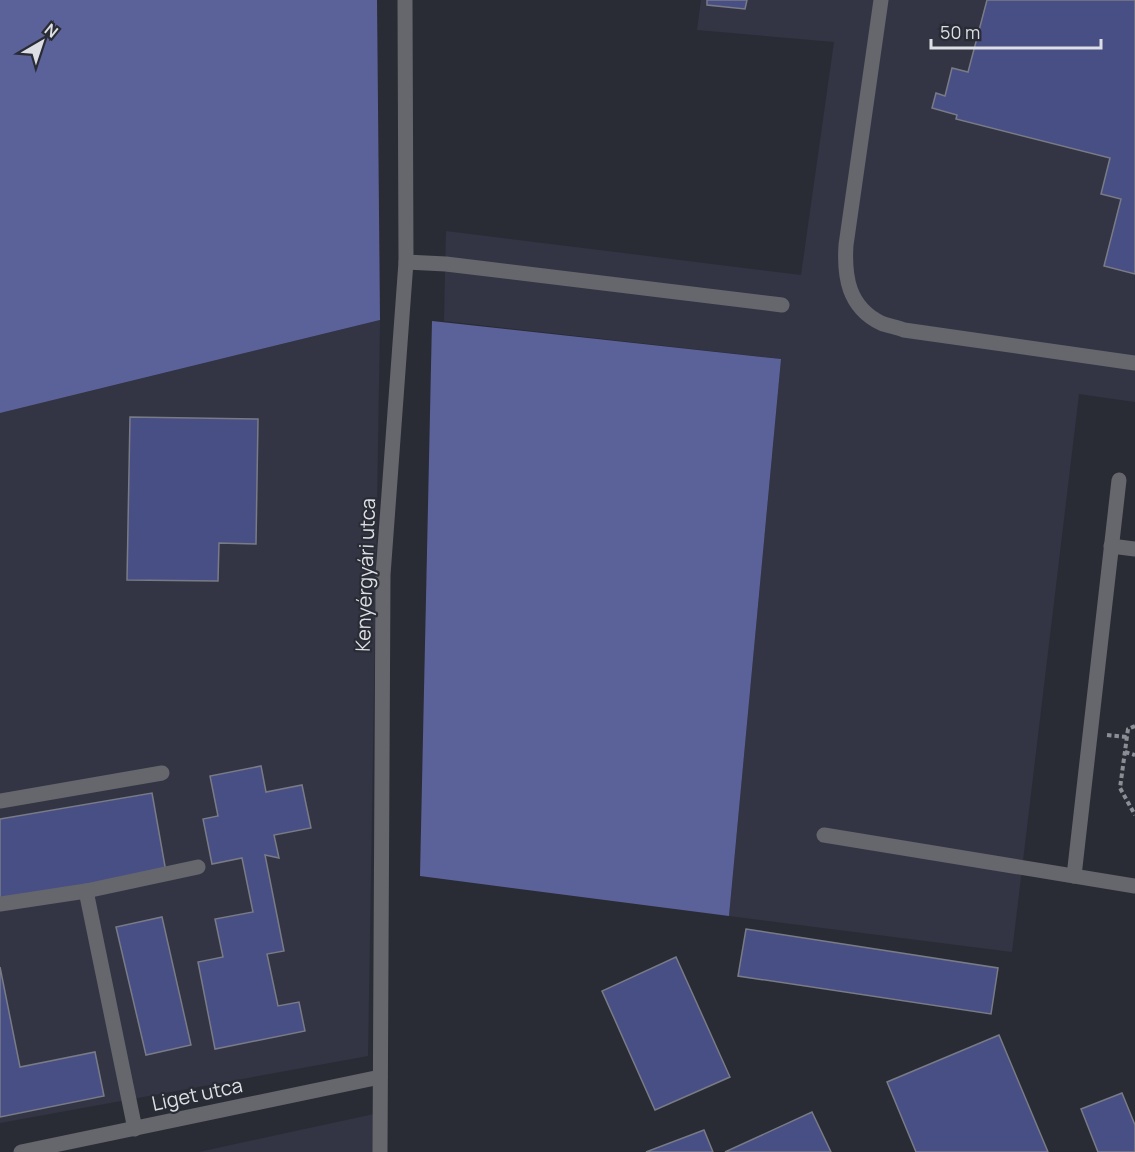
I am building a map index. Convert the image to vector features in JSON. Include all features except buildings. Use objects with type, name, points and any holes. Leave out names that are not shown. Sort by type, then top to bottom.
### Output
[{"type":"street","name":"Kenyérgyári utca","points":[[381,1152],[383,575],[406,262],[405,0]]},
{"type":"street","points":[[881,0],[844,268],[848,286],[855,300],[880,322],[904,330],[1135,363]]},
{"type":"street","points":[[406,262],[446,264],[782,305]]},
{"type":"street","points":[[1074,876],[1119,480]]},
{"type":"street","points":[[1111,546],[1135,549]]},
{"type":"street","points":[[0,801],[162,773]]},
{"type":"street","points":[[824,835],[1135,886]]},
{"type":"street","points":[[0,904],[86,891],[198,867]]},
{"type":"street","points":[[86,891],[135,1129]]},
{"type":"street","name":"Liget utca","points":[[21,1152],[380,1077]]},
{"type":"path","points":[[1135,726],[1128,729],[1120,788],[1135,815]]},
{"type":"path","points":[[1125,752],[1135,755]]},
{"type":"shaded area","points":[[0,0],[377,0],[380,320],[0,413]]},
{"type":"shaded area","points":[[701,0],[1135,0],[1135,402],[1079,394],[1012,952],[729,916],[781,359],[444,321],[446,231],[801,275],[834,42],[697,30]]},
{"type":"shaded area","points":[[380,320],[368,1056],[0,1123],[0,413]]},
{"type":"shaded area","points":[[432,321],[781,359],[729,916],[420,876]]},
{"type":"shaded area","points":[[374,1114],[374,1152],[199,1152]]}]
